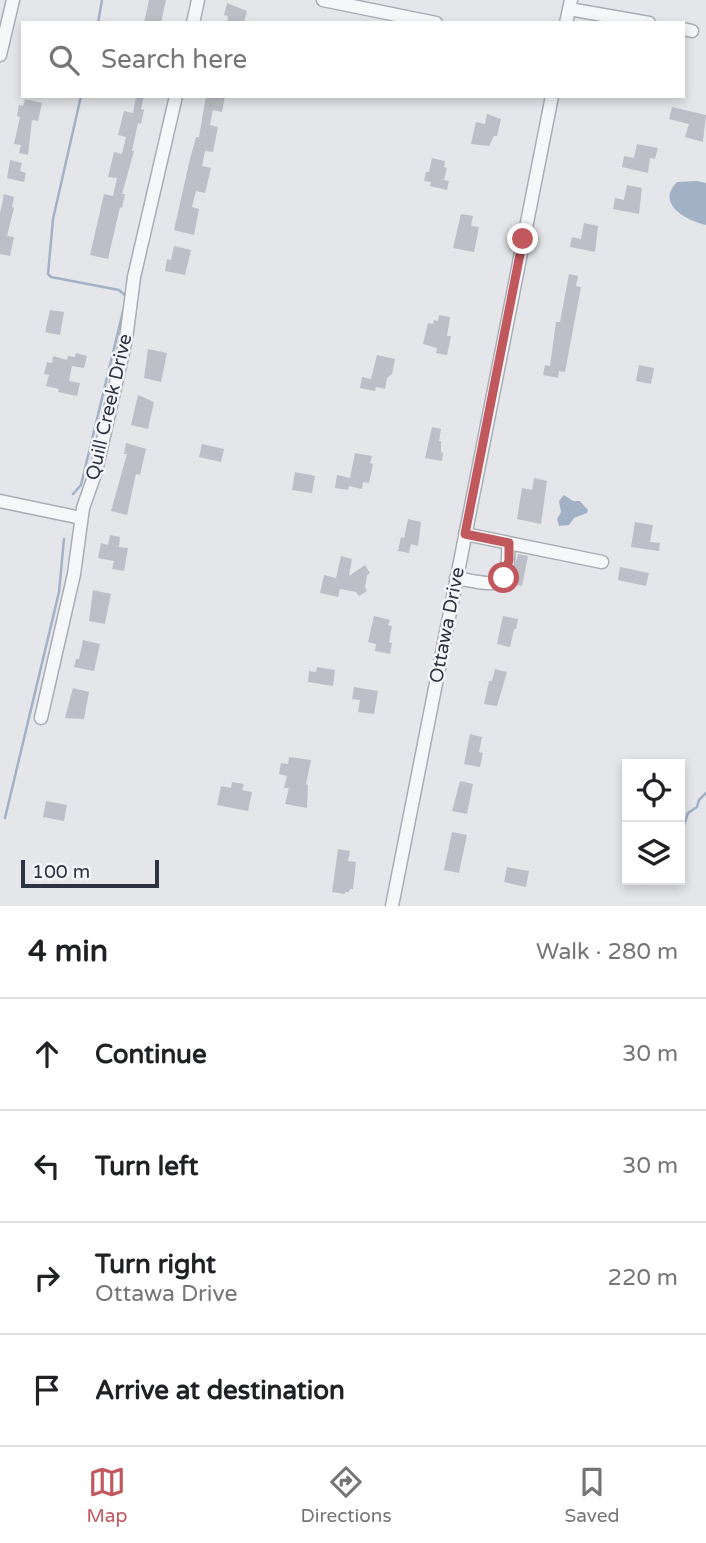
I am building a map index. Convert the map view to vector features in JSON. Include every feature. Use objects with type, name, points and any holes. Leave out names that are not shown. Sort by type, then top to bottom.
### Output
[{"type":"street","points":[[0,55],[13,0]]},
{"type":"street","points":[[193,21],[198,0]]},
{"type":"street","points":[[323,0],[426,21]]},
{"type":"street","points":[[570,4],[641,21]]},
{"type":"street","name":"Quill Creek Drive","points":[[41,718],[74,574],[81,518],[96,471],[126,339],[134,277],[176,98]]},
{"type":"street","name":"Ottawa Drive","points":[[392,906],[552,98]]},
{"type":"street","points":[[0,501],[81,518]]},
{"type":"street","points":[[465,534],[602,562]]},
{"type":"street","points":[[456,578],[499,583],[507,573],[509,543]]},
{"type":"water","points":[[677,182],[706,183],[706,225],[690,220],[671,204],[671,190]]},
{"type":"water","points":[[564,495],[573,501],[580,501],[588,510],[587,513],[574,518],[569,525],[559,526],[559,501]]},
{"type":"building","points":[[149,0],[166,0],[161,21],[144,21]]},
{"type":"building","points":[[227,3],[247,11],[244,21],[227,21],[228,16],[224,15]]},
{"type":"building","points":[[136,98],[144,98],[141,124],[138,123],[134,151],[122,194],[125,194],[122,208],[120,207],[108,259],[90,255],[104,194],[113,196],[117,178],[108,177],[114,152],[122,154],[126,137],[118,135],[124,111],[133,113]]},
{"type":"building","points":[[206,98],[225,98],[222,112],[213,110],[210,125],[218,127],[213,152],[205,151],[202,166],[211,168],[205,193],[196,191],[192,207],[199,209],[194,235],[174,230],[189,163],[196,137],[199,137]]},
{"type":"building","points":[[25,99],[42,103],[38,121],[32,120],[28,155],[19,153],[21,145],[14,144],[20,117],[17,116],[19,105],[23,106]]},
{"type":"building","points":[[672,107],[706,115],[703,142],[685,137],[689,124],[669,119]]},
{"type":"building","points":[[487,114],[501,119],[497,136],[494,136],[489,146],[471,144],[476,122],[485,124]]},
{"type":"building","points":[[637,144],[658,148],[655,159],[650,158],[648,173],[622,167],[624,156],[634,158]]},
{"type":"building","points":[[432,158],[445,161],[444,167],[447,168],[444,180],[449,181],[447,190],[430,186],[431,182],[424,181]]},
{"type":"building","points":[[10,160],[22,163],[20,171],[26,173],[24,182],[7,178]]},
{"type":"building","points":[[627,185],[642,188],[639,214],[613,209],[615,198],[624,200]]},
{"type":"building","points":[[4,194],[14,197],[7,236],[14,237],[10,256],[0,254],[0,213]]},
{"type":"building","points":[[461,214],[473,216],[471,226],[479,227],[474,252],[453,248]]},
{"type":"building","points":[[584,223],[598,226],[595,252],[570,247],[572,237],[581,239]]},
{"type":"building","points":[[174,246],[191,250],[185,275],[165,271],[167,259],[171,260]]},
{"type":"building","points":[[569,274],[578,276],[576,286],[581,287],[565,372],[559,371],[558,378],[543,375],[545,365],[550,366],[556,322],[560,322]]},
{"type":"building","points":[[50,310],[64,312],[60,335],[45,332]]},
{"type":"building","points":[[439,315],[450,317],[447,336],[451,336],[447,355],[436,353],[437,348],[423,344],[428,323],[438,321]]},
{"type":"building","points":[[148,349],[167,353],[161,382],[144,378]]},
{"type":"building","points":[[76,353],[87,356],[84,368],[72,366],[69,381],[80,383],[77,396],[46,386],[49,375],[44,374],[47,362],[52,363],[53,356],[67,360],[68,356],[75,357]]},
{"type":"building","points":[[377,355],[395,359],[385,389],[376,387],[375,391],[360,388],[362,377],[371,379]]},
{"type":"building","points":[[639,365],[654,368],[651,384],[636,381]]},
{"type":"building","points":[[138,395],[154,402],[148,429],[131,425]]},
{"type":"building","points":[[432,427],[441,429],[439,441],[443,453],[442,461],[425,458]]},
{"type":"building","points":[[126,443],[146,449],[140,475],[136,474],[127,515],[111,511],[127,454],[124,454]]},
{"type":"building","points":[[202,444],[224,449],[221,462],[199,457]]},
{"type":"building","points":[[355,453],[372,456],[369,483],[363,482],[362,489],[349,486],[348,490],[335,488],[337,475],[350,478]]},
{"type":"building","points":[[295,472],[315,476],[312,493],[292,490]]},
{"type":"building","points":[[534,478],[547,481],[541,524],[517,519],[522,488],[532,490]]},
{"type":"building","points":[[408,519],[421,522],[418,546],[411,544],[409,553],[398,551]]},
{"type":"building","points":[[635,522],[653,525],[650,542],[660,543],[659,551],[631,547]]},
{"type":"building","points":[[110,535],[120,537],[119,547],[128,548],[124,571],[112,569],[114,561],[98,558],[101,543],[108,545]]},
{"type":"building","points":[[518,554],[528,556],[522,586],[510,584]]},
{"type":"building","points":[[341,556],[352,559],[349,576],[365,565],[370,573],[367,575],[365,587],[367,591],[359,596],[356,592],[340,589],[338,597],[320,593],[324,575],[336,578]]},
{"type":"building","points":[[620,567],[649,573],[646,586],[618,580]]},
{"type":"building","points":[[93,590],[111,594],[105,624],[89,621]]},
{"type":"building","points":[[374,616],[390,620],[390,654],[375,651],[376,644],[368,642]]},
{"type":"building","points":[[503,616],[518,619],[510,647],[497,644]]},
{"type":"building","points":[[83,640],[100,644],[94,671],[74,667],[76,659],[79,659]]},
{"type":"building","points":[[317,667],[335,670],[333,686],[308,682],[309,671],[316,672]]},
{"type":"building","points":[[495,669],[507,672],[497,706],[484,704],[489,681],[492,681]]},
{"type":"building","points":[[354,687],[378,691],[374,714],[358,712],[360,700],[352,699]]},
{"type":"building","points":[[73,688],[89,692],[84,719],[65,718]]},
{"type":"building","points":[[470,734],[482,737],[480,767],[464,764]]},
{"type":"building","points":[[289,757],[311,760],[306,784],[307,808],[285,804],[289,788],[284,788],[287,776],[279,774],[281,763],[288,764]]},
{"type":"building","points":[[460,781],[473,784],[467,814],[452,811]]},
{"type":"building","points":[[232,782],[244,784],[242,790],[252,792],[248,811],[217,805],[221,786],[231,788]]},
{"type":"building","points":[[46,801],[67,805],[64,821],[43,817]]},
{"type":"building","points":[[452,832],[467,835],[459,873],[444,870]]},
{"type":"building","points":[[338,849],[350,851],[348,861],[356,862],[353,889],[345,894],[332,892]]},
{"type":"building","points":[[507,867],[529,871],[526,887],[504,882]]},
{"type":"waterway","points":[[98,21],[102,0]]},
{"type":"waterway","points":[[81,98],[53,219],[48,274],[51,277],[119,290],[126,296]]},
{"type":"waterway","points":[[73,494],[81,485],[125,303]]},
{"type":"waterway","points":[[5,818],[59,592],[64,539]]},
{"type":"waterway","points":[[685,822],[688,813],[697,807],[699,800],[706,793]]},
{"type":"route","points":[[504,578],[509,560],[509,543],[465,534],[523,239]]}]
